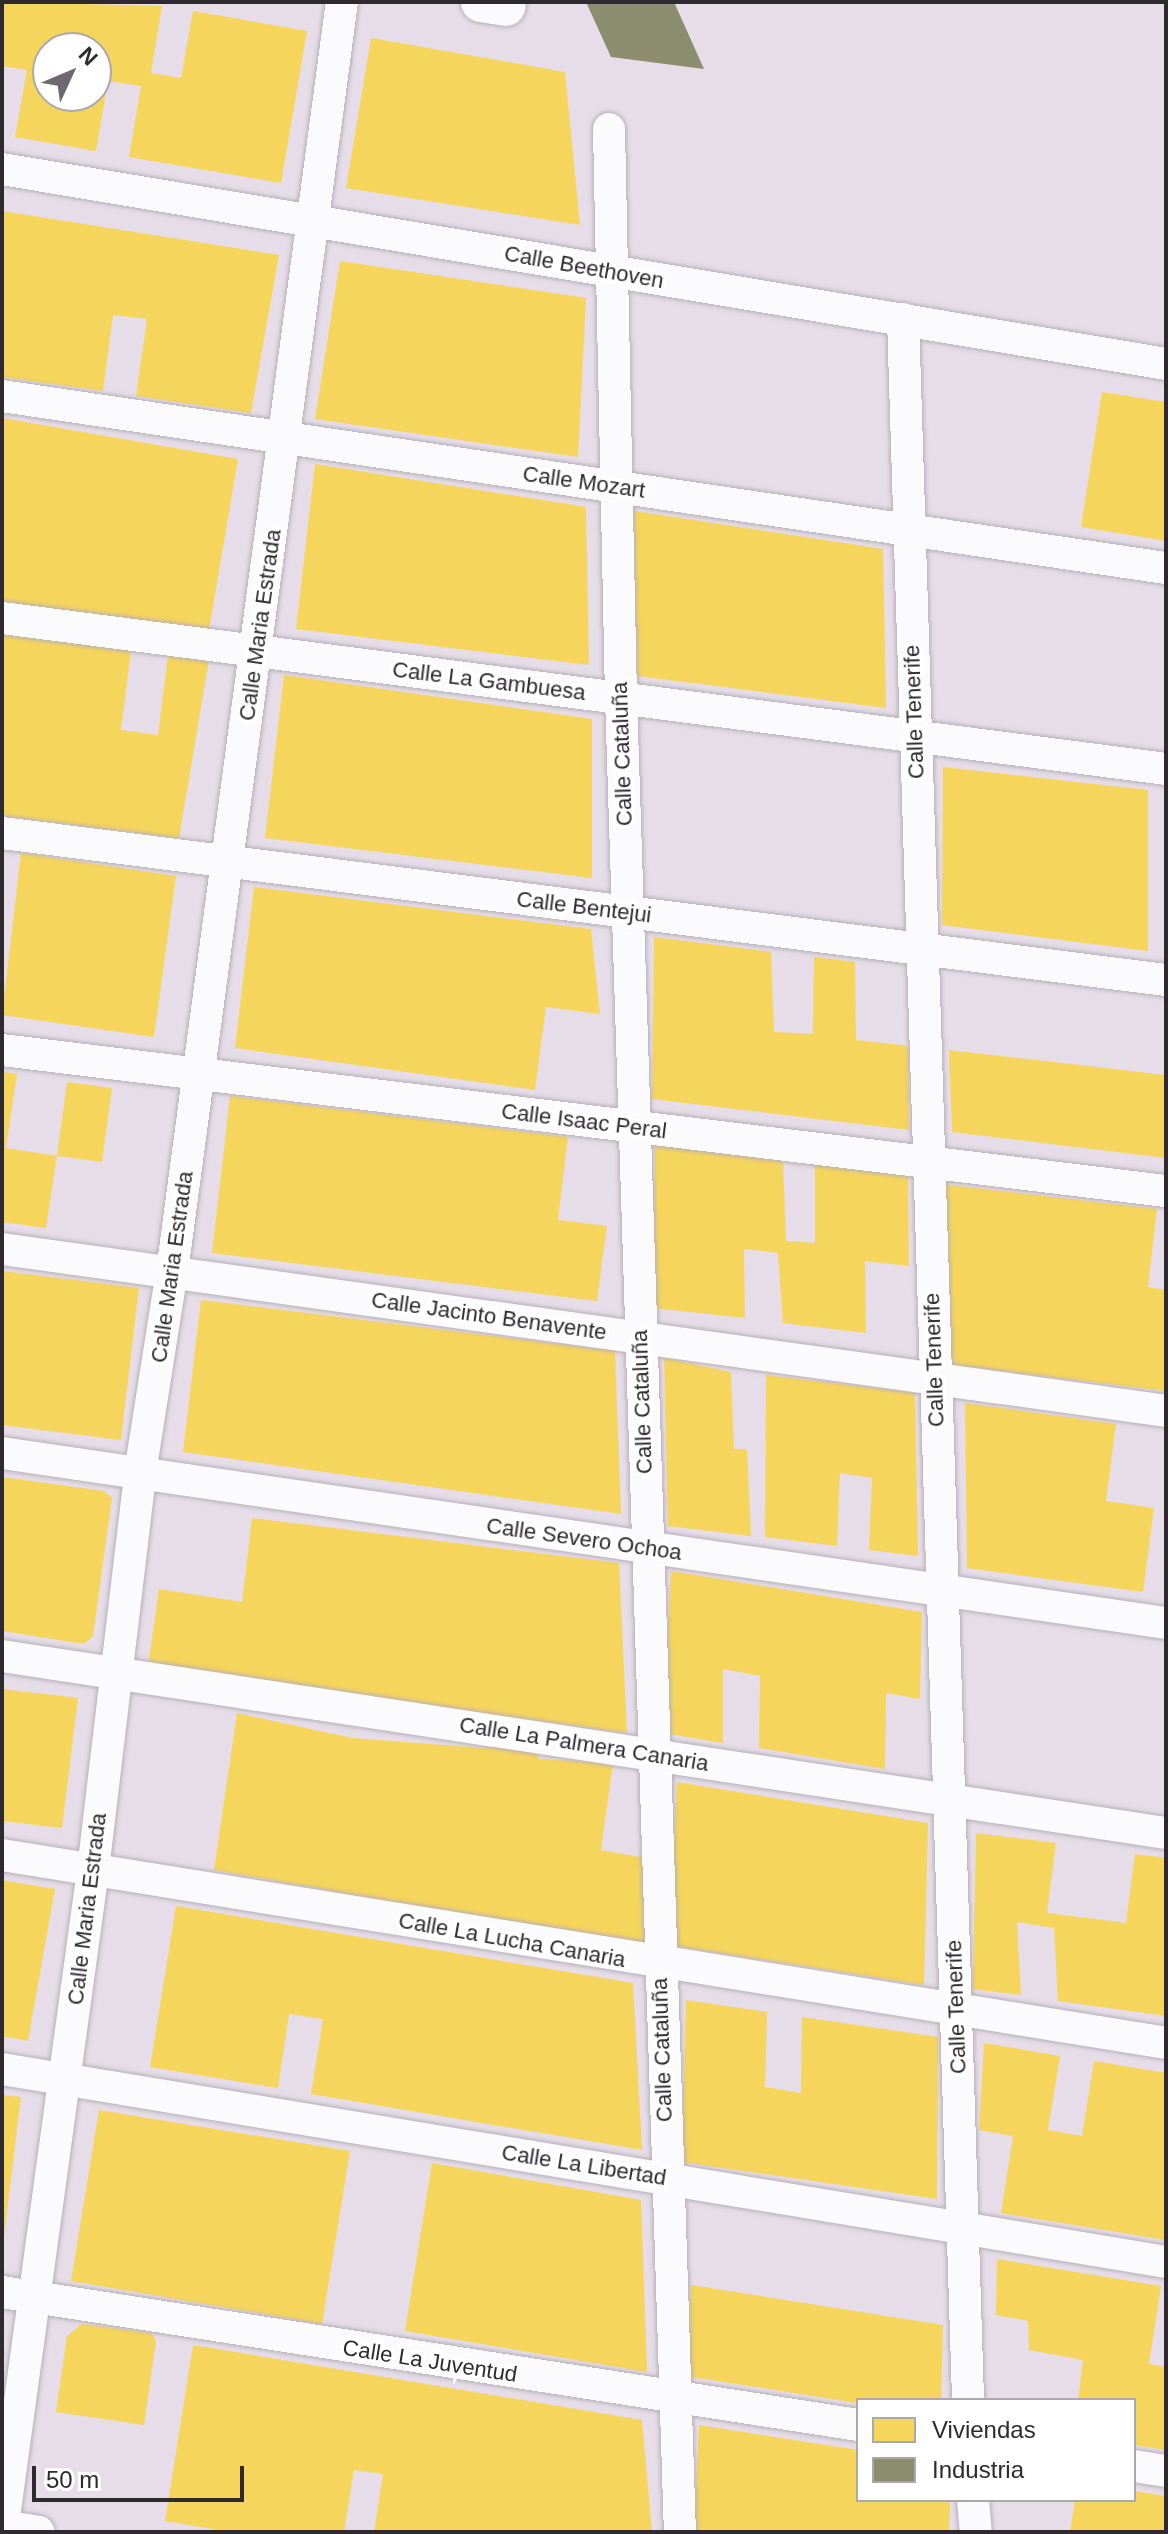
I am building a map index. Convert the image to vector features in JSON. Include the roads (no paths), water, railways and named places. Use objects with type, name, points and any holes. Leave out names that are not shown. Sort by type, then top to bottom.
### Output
[{"type":"street","name":"Calle Maria Estrada","points":[[2,2528],[37,2297],[93,1870],[140,1473],[172,1272],[342,2]]},
{"type":"street","name":"Calle Cataluña","points":[[609,129],[627,912],[673,2400],[680,2532]]},
{"type":"street","name":"Calle Beethoven","points":[[2,169],[1166,364]]},
{"type":"street","name":"Calle Tenerife","points":[[903,319],[946,1800],[968,2398]]},
{"type":"street","name":"Calle Mozart","points":[[2,396],[1166,568]]},
{"type":"street","name":"Calle La Gambuesa","points":[[2,618],[1166,769]]},
{"type":"street","name":"Calle Bentejui","points":[[2,833],[1166,980]]},
{"type":"street","name":"Calle Isaac Peral","points":[[2,1050],[1166,1191]]},
{"type":"street","name":"Calle Jacinto Benavente","points":[[2,1249],[1166,1411]]},
{"type":"street","name":"Calle Severo Ochoa","points":[[2,1453],[942,1593],[1166,1623]]},
{"type":"street","name":"Calle La Palmera Canaria","points":[[2,1656],[1166,1833]]},
{"type":"street","name":"Calle La Lucha Canaria","points":[[2,1855],[659,1965],[1166,2043]]},
{"type":"street","name":"Calle La Libertad","points":[[2,2069],[1166,2262]]},
{"type":"street","name":"Calle La Juventud","points":[[2,2292],[673,2400],[856,2425]]},
{"type":"street","points":[[1136,2466],[1166,2471]]},
{"type":"street","points":[[973,2502],[976,2532]]},
{"type":"street","points":[[2,2528],[39,2532]]}]
